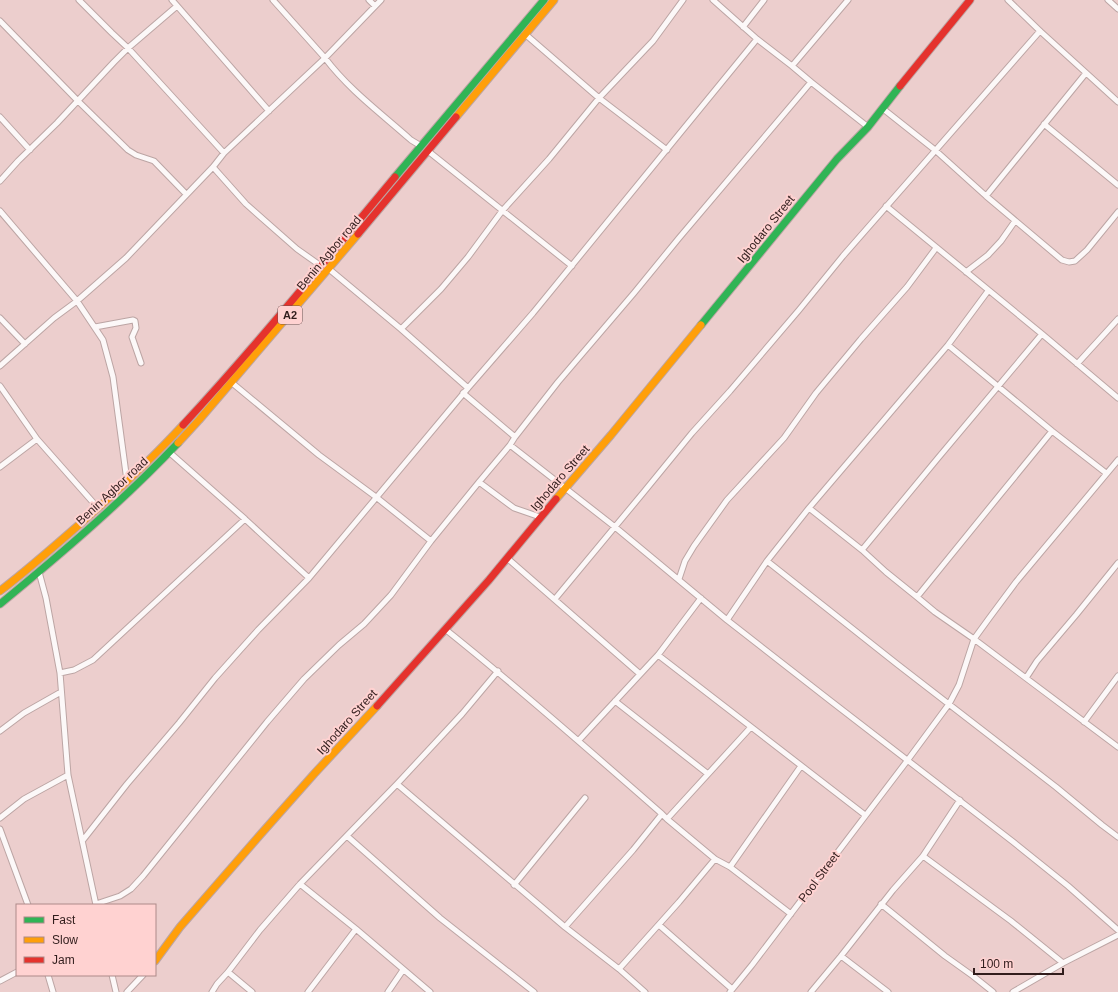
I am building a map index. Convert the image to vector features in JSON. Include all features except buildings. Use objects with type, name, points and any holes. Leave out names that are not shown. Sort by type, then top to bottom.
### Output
[{"type":"main road","name":"Benin Agbor road","points":[[0,591],[22,574],[98,508],[163,447],[272,325],[544,0]]},
{"type":"main road","name":"Benin Agbor road","points":[[0,604],[40,572],[119,501],[199,420],[329,269],[554,0]]},
{"type":"main road","name":"Ighodaro Street","points":[[156,960],[180,927],[250,846],[489,580],[540,517],[611,436],[837,159],[868,127],[970,0]]},
{"type":"street","points":[[79,0],[128,48],[224,153]]},
{"type":"street","points":[[172,0],[269,111]]},
{"type":"street","points":[[273,0],[325,58],[332,68],[356,92],[411,140],[421,146]]},
{"type":"street","points":[[369,0],[374,6]]},
{"type":"street","points":[[0,366],[54,318],[77,301],[126,258],[213,167],[224,153],[325,58],[381,0]]},
{"type":"street","points":[[401,329],[441,289],[468,257],[502,211],[549,159],[599,98],[653,41],[683,0]]},
{"type":"street","points":[[713,0],[757,39],[868,127]]},
{"type":"street","points":[[743,27],[764,0]]},
{"type":"street","points":[[792,66],[848,0]]},
{"type":"street","points":[[1008,0],[1118,102]]},
{"type":"street","points":[[1108,0],[1118,9]]},
{"type":"street","points":[[0,181],[18,161],[78,102],[128,48],[177,6]]},
{"type":"street","points":[[0,21],[78,102],[128,150],[136,155],[154,161],[186,194]]},
{"type":"street","points":[[555,599],[692,433],[730,392],[843,256],[1040,31]]},
{"type":"street","points":[[525,34],[599,98],[666,150]]},
{"type":"street","points":[[83,840],[127,784],[215,678],[258,630],[310,578],[376,497],[533,313],[757,39]]},
{"type":"street","points":[[986,196],[1086,73]]},
{"type":"street","points":[[99,904],[120,896],[131,889],[267,722],[304,679],[338,645],[364,624],[390,595],[510,445],[558,382],[811,82]]},
{"type":"street","points":[[882,108],[935,150],[986,196],[1062,260],[1069,262],[1075,261],[1118,212]]},
{"type":"street","points":[[0,118],[30,150]]},
{"type":"street","points":[[1044,124],[1118,185]]},
{"type":"street","points":[[428,151],[572,266]]},
{"type":"street","points":[[213,167],[246,204],[297,249],[321,266]]},
{"type":"street","points":[[886,206],[1118,398]]},
{"type":"street","points":[[0,211],[77,301],[103,340],[113,377],[127,481]]},
{"type":"street","points":[[966,272],[988,255],[1001,241],[1015,221]]},
{"type":"street","points":[[679,579],[685,562],[694,546],[727,500],[784,438],[816,393],[907,287],[936,248]]},
{"type":"street","points":[[329,269],[401,329],[468,388]]},
{"type":"street","points":[[727,620],[766,560],[948,345],[988,291]]},
{"type":"street","points":[[0,318],[25,344]]},
{"type":"street","points":[[1077,364],[1118,319]]},
{"type":"street","points":[[95,328],[133,320],[135,321],[136,328],[132,338],[141,363]]},
{"type":"street","points":[[862,550],[1042,334]]},
{"type":"street","points":[[948,345],[1052,431],[1106,473]]},
{"type":"street","points":[[231,382],[319,455],[376,497],[432,542]]},
{"type":"street","points":[[0,386],[37,439],[98,508]]},
{"type":"street","points":[[464,394],[515,437]]},
{"type":"street","points":[[917,597],[1052,431]]},
{"type":"street","points":[[0,467],[37,439]]},
{"type":"street","points":[[510,445],[615,527],[727,620],[1012,841],[1068,886],[1118,930]]},
{"type":"street","points":[[169,452],[310,578]]},
{"type":"street","name":"Pool Street","points":[[731,991],[791,914],[949,704],[959,686],[974,639],[990,617],[1016,582],[1118,460]]},
{"type":"street","points":[[479,482],[514,508],[540,517]]},
{"type":"street","points":[[809,508],[862,550],[886,572],[935,612],[974,639],[1118,747]]},
{"type":"street","points":[[60,673],[74,670],[93,660],[245,519]]},
{"type":"street","points":[[507,558],[640,674]]},
{"type":"street","points":[[766,560],[896,664],[1118,837]]},
{"type":"street","points":[[1026,678],[1037,661],[1076,616],[1118,563]]},
{"type":"street","points":[[40,572],[60,673],[68,775],[96,904]]},
{"type":"street","points":[[578,740],[658,655],[701,598]]},
{"type":"street","points":[[445,629],[498,671],[715,859],[730,867],[791,914]]},
{"type":"street","points":[[658,655],[865,816]]},
{"type":"street","points":[[212,992],[260,930],[300,884],[397,784],[462,714],[498,671]]},
{"type":"street","points":[[1084,722],[1118,676]]},
{"type":"street","points":[[0,731],[24,713],[61,692]]},
{"type":"street","points":[[615,701],[708,774]]},
{"type":"street","points":[[667,819],[751,727]]},
{"type":"street","points":[[730,867],[801,766]]},
{"type":"street","points":[[0,818],[24,799],[68,775]]},
{"type":"street","points":[[397,784],[514,885],[565,927],[620,969],[645,992]]},
{"type":"street","points":[[514,885],[585,798]]},
{"type":"street","points":[[810,992],[841,956],[881,904],[923,856],[960,800]]},
{"type":"street","points":[[565,927],[634,850],[662,814]]},
{"type":"street","points":[[0,829],[28,904]]},
{"type":"street","points":[[347,836],[440,918],[534,992]]},
{"type":"street","points":[[923,856],[1011,921],[1062,963]]},
{"type":"street","points":[[620,969],[715,859]]},
{"type":"street","points":[[300,884],[430,992]]},
{"type":"street","points":[[881,904],[945,956],[993,992]]},
{"type":"street","points":[[659,925],[731,991]]},
{"type":"street","points":[[308,992],[356,929]]},
{"type":"street","points":[[1013,992],[1062,963],[1118,934]]},
{"type":"street","points":[[841,956],[888,992]]},
{"type":"street","points":[[388,992],[403,970]]},
{"type":"street","points":[[228,972],[252,992]]},
{"type":"street","points":[[0,981],[16,973]]},
{"type":"street","points":[[48,976],[53,992]]},
{"type":"street","points":[[112,976],[116,992]]},
{"type":"street","points":[[127,992],[142,976]]},
{"type":"traffic: fast","points":[[395,177],[544,0]]},
{"type":"traffic: fast","points":[[701,325],[837,159],[868,127],[900,86]]},
{"type":"traffic: fast","points":[[0,604],[92,526],[178,443]]},
{"type":"traffic: slow","points":[[456,117],[554,0]]},
{"type":"traffic: slow","points":[[178,443],[358,234]]},
{"type":"traffic: slow","points":[[556,499],[611,435],[701,325]]},
{"type":"traffic: slow","points":[[0,591],[101,505],[143,466],[183,425]]},
{"type":"traffic: slow","points":[[156,960],[180,927],[260,835],[377,706]]},
{"type":"traffic: jam","points":[[900,86],[970,0]]},
{"type":"traffic: jam","points":[[358,234],[456,117]]},
{"type":"traffic: jam","points":[[183,425],[264,334],[395,177]]},
{"type":"traffic: jam","points":[[377,706],[489,580],[556,499]]}]
